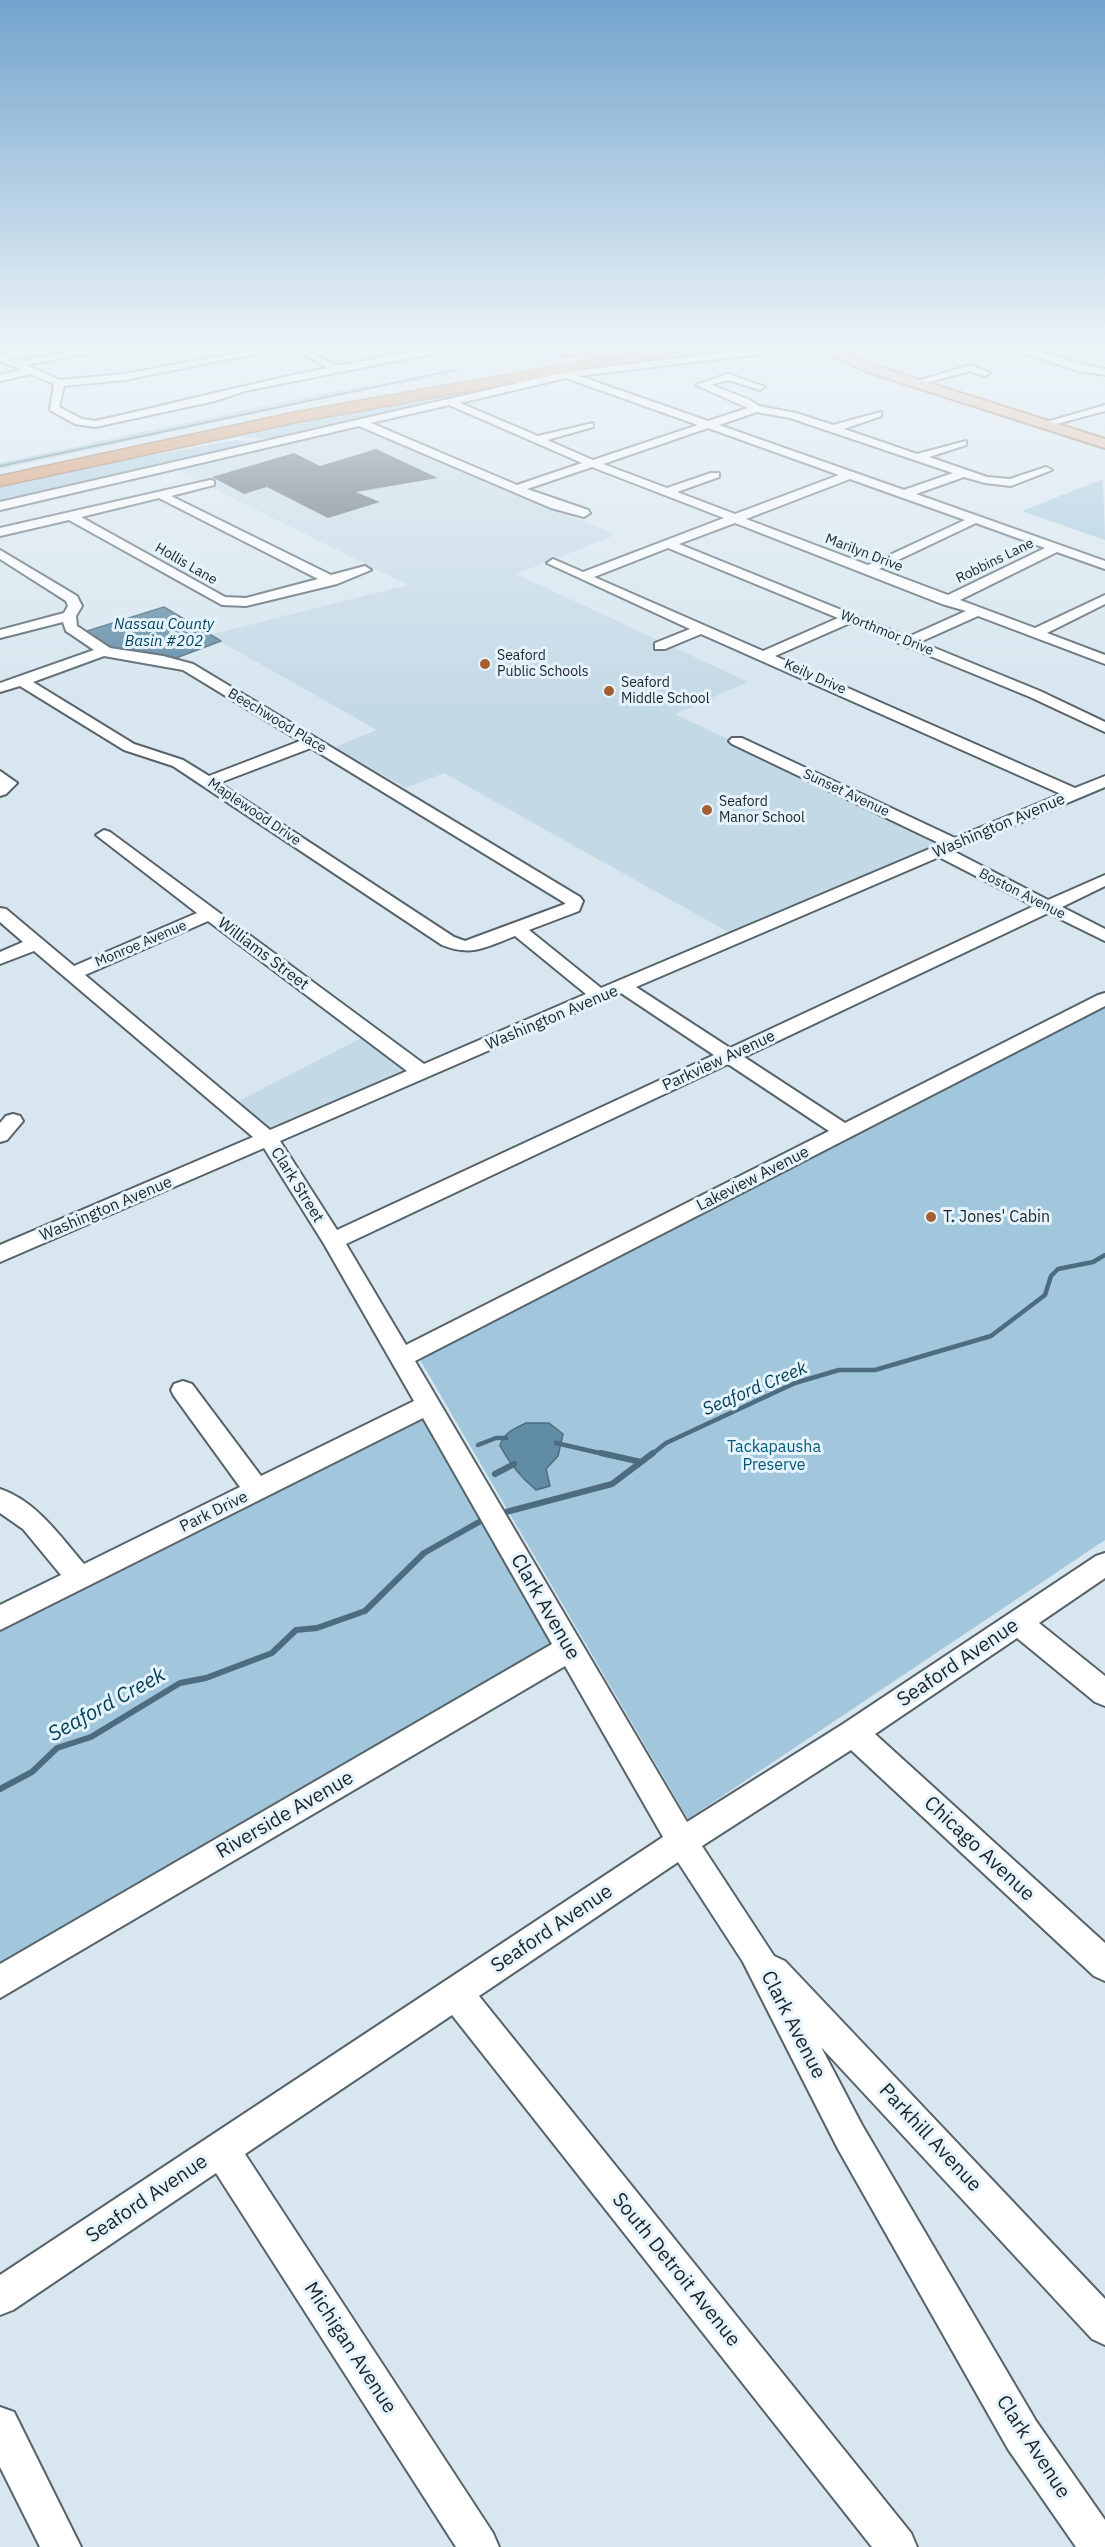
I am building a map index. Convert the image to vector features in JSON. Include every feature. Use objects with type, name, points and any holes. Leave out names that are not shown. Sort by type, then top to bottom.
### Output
[{"type":"highway","points":[[0,474],[29,468]]},
{"type":"highway","points":[[0,481],[61,468]]},
{"type":"highway","points":[[42,472],[66,468]]},
{"type":"street","points":[[0,506],[162,468]]},
{"type":"street","points":[[466,468],[555,505],[584,513]]},
{"type":"street","points":[[516,489],[581,468]]},
{"type":"street","name":"Marilyn Drive","points":[[603,468],[1105,660]]},
{"type":"street","points":[[830,468],[1105,565]]},
{"type":"street","points":[[948,468],[985,480],[1011,483],[1046,470]]},
{"type":"street","points":[[905,494],[963,473]]},
{"type":"street","points":[[667,492],[715,475]]},
{"type":"street","points":[[584,576],[850,475]]},
{"type":"street","points":[[97,483],[124,503]]},
{"type":"street","points":[[0,532],[210,483]]},
{"type":"street","points":[[161,495],[332,581]]},
{"type":"street","name":"Hollis Lane","points":[[71,516],[222,601],[246,602],[332,581],[365,570]]},
{"type":"street","points":[[867,570],[927,544],[975,519]]},
{"type":"street","name":"Worthmor Drive","points":[[668,544],[1035,694],[1105,728]]},
{"type":"street","name":"Robbins Lane","points":[[947,601],[1005,575],[1055,548]]},
{"type":"street","name":"Beechwood Place","points":[[0,554],[72,599],[75,606],[69,616],[71,628],[103,651],[163,660],[188,667],[574,901],[573,907],[518,929]]},
{"type":"street","name":"Keily Drive","points":[[553,563],[1075,794]]},
{"type":"street","points":[[1034,634],[1105,599]]},
{"type":"street","points":[[909,642],[975,612]]},
{"type":"street","points":[[0,634],[69,616]]},
{"type":"street","points":[[765,655],[850,618]]},
{"type":"street","points":[[660,646],[703,628]]},
{"type":"street","points":[[0,688],[82,661],[103,651]]},
{"type":"street","name":"Maplewood Drive","points":[[22,681],[129,747],[178,763],[448,941],[463,947],[518,929]]},
{"type":"street","name":"Sunset Avenue","points":[[736,741],[948,848]]},
{"type":"street","points":[[208,782],[312,742]]},
{"type":"street","points":[[0,776],[9,783],[0,791]]},
{"type":"street","name":"Washington Avenue","points":[[3,1248],[268,1139],[1104,782]]},
{"type":"street","name":"Williams Street","points":[[104,835],[423,1073]]},
{"type":"street","name":"Boston Avenue","points":[[948,848],[1048,907],[1105,936]]},
{"type":"street","name":"Parkview Avenue","points":[[333,1241],[1105,880]]},
{"type":"street","name":"Clark Street","points":[[0,913],[268,1139],[333,1241],[485,1503]]},
{"type":"street","name":"Monroe Avenue","points":[[72,974],[210,915]]},
{"type":"street","points":[[518,929],[600,996]]},
{"type":"street","points":[[0,959],[36,943]]},
{"type":"street","points":[[624,987],[845,1132]]},
{"type":"street","name":"Lakeview Avenue","points":[[401,1358],[1105,999]]},
{"type":"street","points":[[183,1390],[257,1490]]},
{"type":"street","name":"Park Drive","points":[[0,1618],[428,1405]]},
{"type":"street","points":[[0,1499],[32,1522],[80,1578]]},
{"type":"street","name":"Clark Avenue","points":[[485,1503],[682,1842],[754,1951],[850,2137],[1022,2435],[1100,2547]]},
{"type":"street","name":"Seaford Avenue","points":[[0,2297],[682,1842],[853,1733],[1105,1564]]},
{"type":"street","points":[[1018,1622],[1105,1693]]},
{"type":"street","name":"Riverside Avenue","points":[[0,1982],[570,1648]]},
{"type":"street","name":"Chicago Avenue","points":[[853,1733],[1105,1965]]},
{"type":"street","name":"Parkhill Avenue","points":[[754,1951],[1105,2326]]},
{"type":"street","name":"South Detroit Avenue","points":[[456,1994],[897,2547]]},
{"type":"street","name":"Michigan Avenue","points":[[221,2150],[478,2547]]},
{"type":"street","points":[[0,2426],[61,2547]]},
{"type":"shaded area","name":"Seaford Public Schools","points":[[455,468],[616,535],[516,574],[748,682],[675,714],[948,844],[730,933],[444,773],[406,788],[335,747],[377,730],[209,635],[408,585],[174,469]]},
{"type":"shaded area","points":[[367,1035],[419,1073],[269,1136],[231,1105]]},
{"type":"green space","points":[[83,468],[150,468],[0,503],[0,487]]},
{"type":"green space","points":[[1103,479],[1105,540],[1022,511]]},
{"type":"green space","name":"Tackapausha Preserve","points":[[1105,1007],[1105,1540],[688,1819],[416,1353]]},
{"type":"green space","points":[[421,1414],[557,1652],[0,1978],[0,1627]]},
{"type":"water","name":"Nassau County Basin #202","points":[[164,607],[221,641],[176,658],[107,648],[84,632]]},
{"type":"water","points":[[526,1423],[549,1423],[563,1434],[558,1456],[546,1469],[550,1486],[536,1490],[516,1470],[500,1446],[507,1434]]},
{"type":"building","points":[[243,468],[416,468],[438,478],[356,492],[380,502],[328,518],[267,487],[244,494],[212,477]]},
{"type":"waterway","name":"Seaford Creek","points":[[651,1455],[666,1443],[795,1383],[839,1370],[875,1370],[991,1336],[1045,1295],[1051,1276],[1058,1269],[1093,1262],[1105,1255]]},
{"type":"waterway","points":[[478,1445],[496,1438],[506,1438]]},
{"type":"waterway","points":[[556,1443],[608,1455]]},
{"type":"waterway","points":[[601,1453],[641,1462]]},
{"type":"waterway","name":"Seaford Creek","points":[[506,1512],[612,1484],[653,1453]]},
{"type":"waterway","points":[[495,1474],[514,1464]]},
{"type":"waterway","name":"Seaford Creek","points":[[0,1789],[32,1772],[57,1748],[91,1737],[180,1683],[206,1678],[272,1653],[296,1630],[317,1628],[365,1611],[424,1553],[479,1522]]},
{"type":"place","name":"Seaford Public Schools","points":[[485,664]]},
{"type":"place","name":"Seaford Middle School","points":[[609,691]]},
{"type":"place","name":"Seaford Manor School","points":[[707,810]]},
{"type":"place","name":"T. Jones' Cabin","points":[[931,1217]]}]
